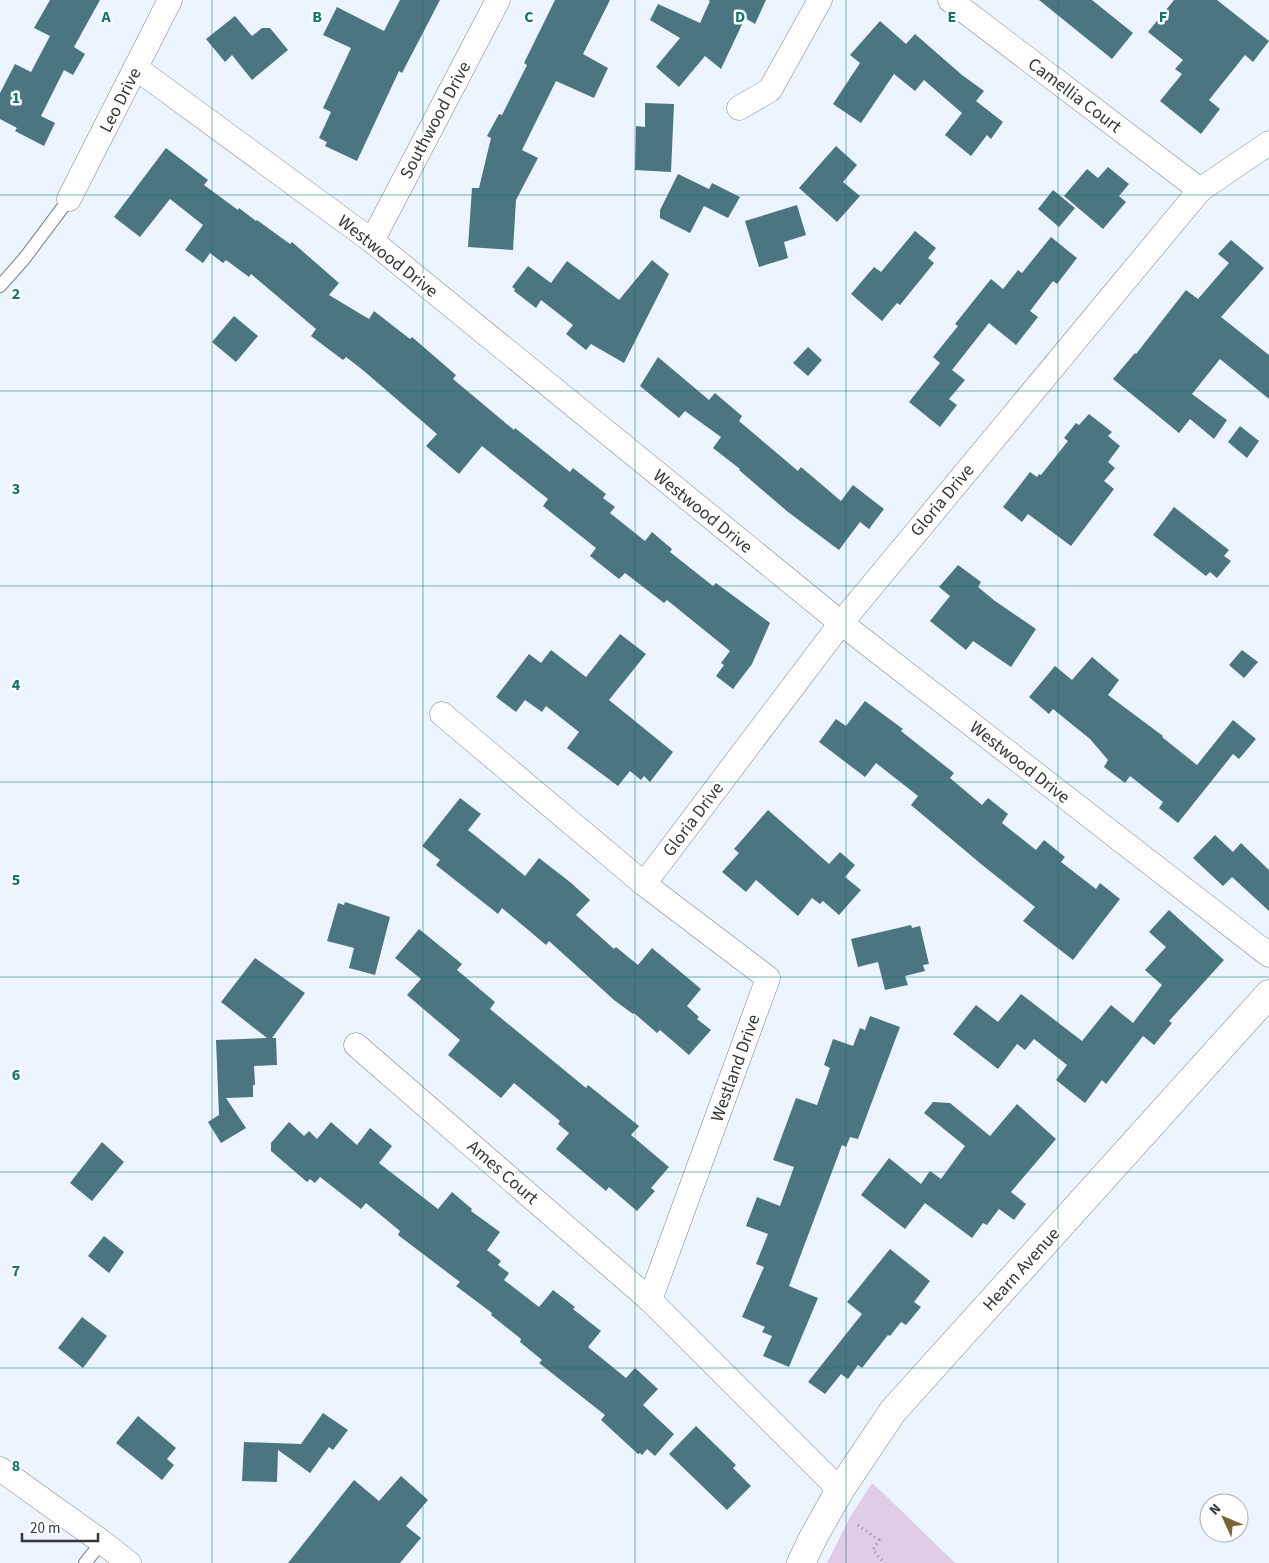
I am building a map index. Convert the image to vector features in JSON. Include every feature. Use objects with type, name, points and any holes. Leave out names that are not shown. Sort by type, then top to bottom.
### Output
[{"type":"main road","name":"Hearn Avenue","points":[[801,1563],[840,1490],[893,1411],[1269,994]]},
{"type":"street","name":"Leo Drive","points":[[69,199],[170,0]]},
{"type":"street","name":"Southwood Drive","points":[[372,241],[498,0]]},
{"type":"street","points":[[739,108],[770,90],[820,0]]},
{"type":"street","name":"Camellia Court","points":[[950,0],[1200,190]]},
{"type":"street","name":"Westwood Drive","points":[[136,68],[372,241],[841,623],[1269,955]]},
{"type":"street","name":"Gloria Drive","points":[[644,884],[841,623],[1200,190],[1269,143]]},
{"type":"street","name":"Westland Drive","points":[[442,714],[644,884],[768,978],[650,1300]]},
{"type":"street","name":"Ames Court","points":[[356,1045],[650,1300]]},
{"type":"street","points":[[650,1300],[840,1490]]},
{"type":"street","points":[[0,1470],[129,1563]]},
{"type":"lane","points":[[0,286],[24,259],[69,199]]},
{"type":"lane","points":[[85,1563],[102,1542]]},
{"type":"path","points":[[858,1525],[879,1540],[873,1550],[884,1563]]},
{"type":"shaded area","points":[[872,1483],[955,1563],[827,1563],[850,1517]]},
{"type":"building","points":[[50,0],[100,0],[74,47],[85,54],[73,75],[64,70],[41,116],[55,123],[44,146],[15,131],[17,128],[0,119],[0,93],[15,64],[31,72],[50,36],[34,28]]},
{"type":"building","points":[[400,0],[440,0],[402,73],[399,71],[357,161],[325,146],[327,142],[319,138],[331,112],[323,108],[351,48],[323,35],[337,7],[384,31]]},
{"type":"building","points":[[555,0],[610,0],[583,54],[608,68],[594,98],[556,81],[522,150],[538,158],[516,200],[513,250],[468,247],[472,188],[479,188],[491,138],[487,136],[499,114],[502,115],[527,65],[524,63]]},
{"type":"building","points":[[708,0],[766,0],[755,24],[745,18],[721,69],[705,56],[679,87],[656,67],[680,38],[650,20],[658,4],[700,23],[710,1]]},
{"type":"building","points":[[1039,0],[1092,0],[1133,33],[1112,59]]},
{"type":"building","points":[[1174,0],[1217,0],[1269,41],[1253,62],[1245,55],[1209,100],[1220,109],[1201,134],[1160,101],[1182,74],[1175,69],[1183,60],[1148,32]]},
{"type":"building","points":[[235,16],[252,36],[262,28],[270,28],[288,50],[252,80],[232,55],[225,62],[206,39]]},
{"type":"building","points":[[880,21],[906,44],[915,34],[962,75],[984,91],[976,101],[1003,122],[991,139],[987,135],[971,156],[945,135],[962,113],[924,80],[915,91],[894,74],[861,123],[833,104],[860,63],[850,55]]},
{"type":"building","points":[[645,103],[674,104],[671,172],[635,170],[636,126],[645,127]]},
{"type":"building","points":[[836,146],[857,165],[843,182],[860,196],[837,222],[799,188]]},
{"type":"building","points":[[166,148],[208,180],[204,185],[290,244],[292,242],[339,283],[329,295],[369,319],[374,311],[410,339],[412,337],[456,375],[453,379],[514,430],[515,428],[570,472],[573,468],[606,494],[603,498],[615,507],[610,513],[645,541],[652,532],[672,549],[670,552],[713,586],[716,583],[770,623],[752,664],[733,689],[716,676],[724,665],[721,663],[730,651],[667,600],[664,603],[625,573],[619,579],[590,556],[596,548],[543,506],[548,499],[482,446],[459,474],[426,446],[437,434],[346,357],[343,360],[311,336],[316,329],[251,274],[249,277],[226,260],[223,263],[210,253],[203,263],[185,250],[203,225],[170,199],[140,237],[114,217]]},
{"type":"building","points":[[1108,167],[1129,184],[1119,196],[1126,202],[1103,229],[1064,196],[1087,169],[1098,178]]},
{"type":"building","points":[[678,174],[709,189],[712,183],[740,197],[728,218],[704,206],[690,233],[660,218],[660,210]]},
{"type":"building","points":[[1053,190],[1075,208],[1059,227],[1038,209]]},
{"type":"building","points":[[797,205],[806,235],[784,242],[788,258],[759,267],[745,221]]},
{"type":"building","points":[[915,231],[936,248],[928,258],[934,263],[900,305],[897,303],[882,321],[851,294],[874,267],[881,272]]},
{"type":"building","points":[[1051,237],[1077,258],[1057,284],[1053,281],[1030,311],[1038,317],[1016,345],[989,323],[952,370],[965,380],[949,399],[957,405],[940,427],[909,402],[940,363],[933,357],[958,326],[955,324],[991,279],[1003,289],[1018,270],[1022,273]]},
{"type":"building","points":[[1231,240],[1264,268],[1221,317],[1269,355],[1269,399],[1220,359],[1192,394],[1227,420],[1214,439],[1190,419],[1179,433],[1113,379],[1136,354],[1186,290],[1198,299],[1229,263],[1218,254]]},
{"type":"building","points":[[652,260],[669,274],[624,363],[591,344],[586,350],[566,334],[573,325],[541,300],[536,308],[514,291],[515,289],[512,287],[528,266],[551,283],[567,261],[619,300]]},
{"type":"building","points":[[234,316],[258,336],[236,362],[212,342]]},
{"type":"building","points":[[808,347],[822,360],[808,376],[793,363]]},
{"type":"building","points":[[658,357],[709,400],[715,393],[742,416],[739,421],[798,471],[801,467],[841,501],[853,485],[884,509],[869,529],[860,522],[839,550],[788,512],[740,469],[713,448],[721,437],[685,411],[679,418],[640,386]]},
{"type":"building","points":[[1089,414],[1112,432],[1108,436],[1120,446],[1108,462],[1115,468],[1104,481],[1114,489],[1071,546],[1028,514],[1022,522],[1003,507],[1030,472],[1037,477],[1039,474],[1041,475],[1068,441],[1064,438],[1076,423],[1079,425]]},
{"type":"building","points":[[1240,426],[1259,441],[1247,458],[1228,442]]},
{"type":"building","points":[[1174,507],[1229,550],[1224,556],[1231,561],[1217,578],[1210,572],[1206,576],[1153,535]]},
{"type":"building","points":[[958,565],[981,582],[978,587],[995,601],[1036,629],[1011,667],[973,641],[966,650],[930,621],[950,596],[939,587]]},
{"type":"building","points":[[620,634],[646,654],[609,700],[673,752],[650,782],[644,776],[641,780],[630,771],[618,786],[567,748],[579,732],[546,706],[542,712],[525,700],[516,712],[496,697],[529,654],[541,663],[551,650],[586,677]]},
{"type":"building","points":[[1242,650],[1258,662],[1244,678],[1229,665]]},
{"type":"building","points":[[1092,657],[1119,680],[1108,695],[1163,736],[1197,765],[1233,720],[1256,739],[1239,759],[1233,754],[1178,823],[1159,808],[1163,802],[1130,776],[1125,783],[1104,767],[1108,760],[1090,739],[1053,709],[1049,714],[1029,697],[1055,666],[1072,680]]},
{"type":"building","points":[[865,701],[903,729],[901,731],[954,773],[950,778],[982,805],[988,798],[1008,814],[1002,823],[1036,850],[1044,840],[1065,857],[1061,862],[1096,889],[1100,883],[1120,899],[1073,960],[1023,921],[1035,907],[911,805],[918,796],[876,763],[865,777],[819,742],[836,719],[846,726]]},
{"type":"building","points":[[460,798],[481,814],[468,830],[525,876],[539,858],[590,900],[576,915],[614,949],[616,947],[638,965],[652,948],[701,989],[687,1006],[699,1017],[697,1019],[711,1030],[689,1055],[660,1030],[657,1033],[634,1013],[614,1000],[549,941],[546,945],[502,908],[498,914],[436,865],[440,860],[422,846]]},
{"type":"building","points":[[768,810],[829,864],[840,852],[855,865],[845,877],[861,890],[839,915],[823,901],[820,904],[812,898],[798,916],[756,880],[746,892],[722,872],[739,853],[734,849]]},
{"type":"building","points":[[1215,835],[1233,852],[1241,843],[1269,870],[1269,911],[1232,877],[1223,886],[1193,858]]},
{"type":"building","points":[[345,902],[390,917],[375,975],[349,968],[354,948],[327,941],[338,903],[344,905]]},
{"type":"building","points":[[1169,910],[1224,960],[1169,1021],[1172,1023],[1154,1045],[1143,1036],[1106,1084],[1102,1080],[1085,1103],[1056,1080],[1067,1065],[1034,1039],[1025,1050],[1017,1044],[998,1069],[953,1034],[976,1005],[998,1022],[1021,994],[1082,1041],[1111,1005],[1133,1023],[1162,985],[1145,970],[1166,947],[1149,932]]},
{"type":"building","points":[[911,925],[912,928],[920,926],[929,964],[923,965],[925,971],[905,976],[908,985],[885,990],[878,962],[858,967],[851,939]]},
{"type":"building","points":[[419,929],[462,964],[457,970],[495,1002],[490,1009],[586,1088],[588,1085],[639,1126],[631,1135],[669,1167],[651,1188],[655,1191],[637,1211],[609,1187],[606,1191],[556,1149],[569,1133],[558,1124],[560,1121],[514,1083],[501,1098],[448,1055],[460,1040],[407,995],[421,979],[395,958]]},
{"type":"building","points":[[255,958],[305,993],[272,1038],[276,1038],[277,1065],[254,1066],[255,1085],[253,1085],[253,1097],[226,1098],[246,1128],[221,1143],[208,1122],[219,1115],[216,1040],[267,1038],[221,1002]]},
{"type":"building","points":[[870,1016],[900,1027],[858,1139],[850,1137],[846,1147],[842,1145],[789,1286],[818,1298],[789,1367],[763,1356],[772,1336],[762,1332],[765,1327],[742,1317],[764,1267],[756,1264],[768,1234],[746,1226],[757,1197],[780,1206],[794,1167],[773,1160],[796,1098],[817,1105],[830,1068],[824,1065],[833,1039],[853,1046],[860,1028],[865,1030]]},
{"type":"building","points":[[933,1102],[950,1103],[990,1136],[1017,1104],[1056,1139],[1011,1192],[1026,1204],[1014,1220],[999,1209],[987,1225],[983,1223],[972,1238],[925,1203],[905,1229],[861,1195],[889,1158],[921,1184],[930,1171],[941,1179],[965,1146],[924,1113]]},
{"type":"building","points":[[289,1122],[304,1136],[309,1131],[317,1139],[331,1122],[357,1145],[370,1128],[392,1146],[379,1163],[438,1209],[452,1192],[472,1209],[471,1211],[500,1232],[487,1250],[501,1261],[498,1265],[509,1273],[504,1280],[539,1307],[553,1290],[575,1307],[573,1309],[601,1331],[588,1347],[626,1378],[635,1368],[658,1389],[643,1405],[674,1434],[655,1456],[647,1449],[642,1455],[638,1454],[601,1420],[605,1415],[539,1363],[542,1360],[520,1342],[521,1339],[491,1315],[492,1313],[456,1286],[460,1282],[398,1235],[400,1231],[366,1203],[361,1209],[320,1177],[315,1183],[310,1179],[307,1182],[271,1151],[271,1143]]},
{"type":"building","points":[[102,1142],[124,1162],[92,1201],[70,1183]]},
{"type":"building","points":[[104,1236],[124,1252],[109,1273],[88,1256]]},
{"type":"building","points":[[890,1249],[930,1281],[914,1302],[921,1307],[906,1325],[901,1322],[890,1336],[888,1335],[862,1368],[858,1365],[848,1379],[841,1374],[825,1394],[808,1382],[862,1314],[847,1302]]},
{"type":"building","points":[[82,1317],[107,1336],[83,1368],[58,1348]]},
{"type":"building","points":[[323,1413],[348,1430],[333,1450],[329,1447],[310,1473],[278,1450],[277,1482],[242,1481],[244,1442],[301,1444]]},
{"type":"building","points":[[138,1416],[176,1448],[167,1459],[174,1465],[162,1480],[116,1443]]},
{"type":"building","points":[[696,1426],[736,1465],[733,1468],[751,1486],[727,1510],[669,1454]]},
{"type":"building","points":[[401,1476],[428,1500],[406,1526],[421,1538],[400,1563],[288,1563],[354,1480],[379,1501]]}]
